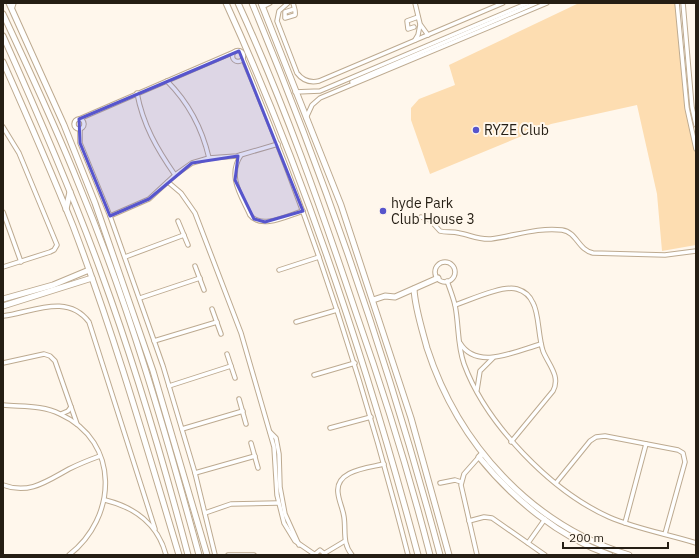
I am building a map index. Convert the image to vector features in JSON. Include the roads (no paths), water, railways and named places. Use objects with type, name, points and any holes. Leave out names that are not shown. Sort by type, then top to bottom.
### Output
[{"type":"street","points":[[9,3],[64,125],[95,203],[153,371],[207,555]]},
{"type":"street","points":[[12,10],[14,3]]},
{"type":"street","points":[[226,3],[250,55],[295,166],[349,322],[393,462],[418,555]]},
{"type":"street","points":[[238,3],[303,162],[337,255],[401,450],[430,555]]},
{"type":"street","points":[[252,3],[305,133],[333,208],[413,455],[440,555]]},
{"type":"street","points":[[270,3],[262,5],[295,92],[341,205],[396,369],[424,464],[448,555]]},
{"type":"street","points":[[288,3],[279,12],[277,21],[297,73],[307,81],[319,81],[503,3]]},
{"type":"street","points":[[293,3],[294,9]]},
{"type":"street","points":[[415,3],[420,24],[428,35]]},
{"type":"street","points":[[295,92],[320,91],[528,3]]},
{"type":"street","points":[[305,115],[313,100],[319,96],[536,3]]},
{"type":"street","points":[[305,115],[311,106],[320,98],[547,3]]},
{"type":"street","points":[[677,3],[687,108],[696,148]]},
{"type":"street","points":[[683,3],[696,125]]},
{"type":"street","points":[[3,14],[47,109],[93,220],[153,393],[199,555]]},
{"type":"street","points":[[414,28],[408,28],[407,21],[418,17]]},
{"type":"street","points":[[414,41],[418,35],[420,24]]},
{"type":"street","points":[[3,36],[41,121],[102,273],[138,383],[188,555]]},
{"type":"street","points":[[266,38],[278,47]]},
{"type":"street","points":[[234,52],[232,58],[234,61],[240,61],[242,59]]},
{"type":"street","points":[[80,129],[76,128],[74,121],[234,52],[241,52],[242,59],[278,144],[303,211],[355,363],[408,555]]},
{"type":"street","points":[[3,62],[66,209],[92,278],[137,412],[179,555]]},
{"type":"street","points":[[167,81],[179,94],[193,114],[203,135],[210,158]]},
{"type":"street","points":[[137,93],[141,112],[149,134],[175,174]]},
{"type":"street","points":[[79,119],[84,124],[80,129],[80,143],[110,216],[140,298],[169,386],[195,473],[215,555]]},
{"type":"street","points":[[3,127],[19,153],[56,243],[54,250],[3,267]]},
{"type":"street","points":[[305,133],[311,130]]},
{"type":"street","points":[[110,216],[142,203],[156,194],[175,174],[189,164],[210,158],[241,155],[278,144]]},
{"type":"street","points":[[241,155],[235,170],[235,180],[254,219],[265,222],[303,211]]},
{"type":"street","points":[[295,166],[303,162]]},
{"type":"street","points":[[168,182],[186,200],[195,213],[241,333],[269,431],[274,435],[278,446],[278,503],[285,527],[299,545],[314,555],[320,550],[325,554],[345,541]]},
{"type":"street","points":[[66,209],[70,191]]},
{"type":"street","points":[[93,220],[95,203]]},
{"type":"street","points":[[333,208],[341,205]]},
{"type":"street","points":[[3,212],[21,262]]},
{"type":"street","points":[[421,217],[430,220],[440,231],[456,232],[483,239],[545,230],[564,231],[572,235],[585,250],[593,253],[665,255],[696,251]]},
{"type":"street","points":[[178,221],[188,245]]},
{"type":"street","points":[[125,257],[184,235]]},
{"type":"street","points":[[279,270],[319,257]]},
{"type":"street","points":[[447,282],[455,275],[455,268],[450,263],[444,262],[438,265],[436,272],[438,278],[447,282],[455,305],[458,340],[465,366],[477,390],[493,416],[512,442],[532,463],[556,483],[593,509],[625,523],[696,543]]},
{"type":"street","points":[[195,266],[204,290]]},
{"type":"street","points":[[3,299],[53,285],[89,270]]},
{"type":"street","points":[[3,306],[92,278]]},
{"type":"street","points":[[140,298],[200,278]]},
{"type":"street","points":[[373,300],[385,296],[395,296],[438,278]]},
{"type":"street","points":[[414,289],[414,300],[430,358],[441,385],[457,416],[481,456],[510,491],[545,519],[576,540],[610,555]]},
{"type":"street","points":[[455,305],[506,289],[522,291],[531,298],[536,308],[541,344],[556,375],[555,387],[512,442]]},
{"type":"street","points":[[3,316],[50,306],[63,305],[81,313],[89,322],[155,529],[160,537],[166,555]]},
{"type":"street","points":[[212,310],[221,334]]},
{"type":"street","points":[[296,322],[337,310]]},
{"type":"street","points":[[154,341],[217,322]]},
{"type":"street","points":[[458,340],[464,349],[473,355],[483,358],[494,357],[541,344]]},
{"type":"street","points":[[368,346],[372,348],[378,345]]},
{"type":"street","points":[[3,363],[44,354],[50,356],[55,361],[78,425]]},
{"type":"street","points":[[227,354],[235,378]]},
{"type":"street","points":[[372,359],[377,355],[382,356]]},
{"type":"street","points":[[477,390],[477,381],[480,371],[486,363],[494,357]]},
{"type":"street","points":[[314,375],[355,363]]},
{"type":"street","points":[[169,386],[231,366]]},
{"type":"street","points":[[389,380],[396,369]]},
{"type":"street","points":[[239,399],[246,424]]},
{"type":"street","points":[[3,405],[37,407],[61,414],[78,425],[90,439],[100,456],[106,478],[105,500],[102,511],[92,529],[80,545],[68,555]]},
{"type":"street","points":[[61,414],[66,413],[71,407]]},
{"type":"street","points":[[182,429],[243,411]]},
{"type":"street","points":[[330,428],[371,417]]},
{"type":"street","points":[[556,483],[590,441],[596,436],[605,436],[678,450],[683,453],[685,459],[664,534]]},
{"type":"street","points":[[251,443],[258,468]]},
{"type":"street","points":[[625,523],[646,444]]},
{"type":"street","points":[[413,455],[424,464]]},
{"type":"street","points":[[3,485],[23,489],[38,486],[75,466],[100,456]]},
{"type":"street","points":[[195,473],[255,456]]},
{"type":"street","points":[[477,555],[461,482],[467,469],[481,456]]},
{"type":"street","points":[[481,456],[518,491],[564,525],[595,543],[629,555]]},
{"type":"street","points":[[352,555],[345,541],[345,518],[338,494],[339,483],[344,476],[351,472],[384,464]]},
{"type":"street","points":[[278,472],[285,514],[299,545]]},
{"type":"street","points":[[440,483],[454,480],[461,482]]},
{"type":"street","points":[[105,500],[123,505],[140,516],[155,529]]},
{"type":"street","points":[[205,513],[231,504],[278,503]]},
{"type":"street","points":[[140,516],[149,510]]},
{"type":"street","points":[[469,521],[489,517],[545,555]]},
{"type":"street","points":[[528,543],[545,519]]},
{"type":"street","points":[[228,555],[254,555]]},
{"type":"place","name":"RYZE Club","points":[[476,130]]},
{"type":"place","name":"hyde Park Club House 3","points":[[383,211]]}]
